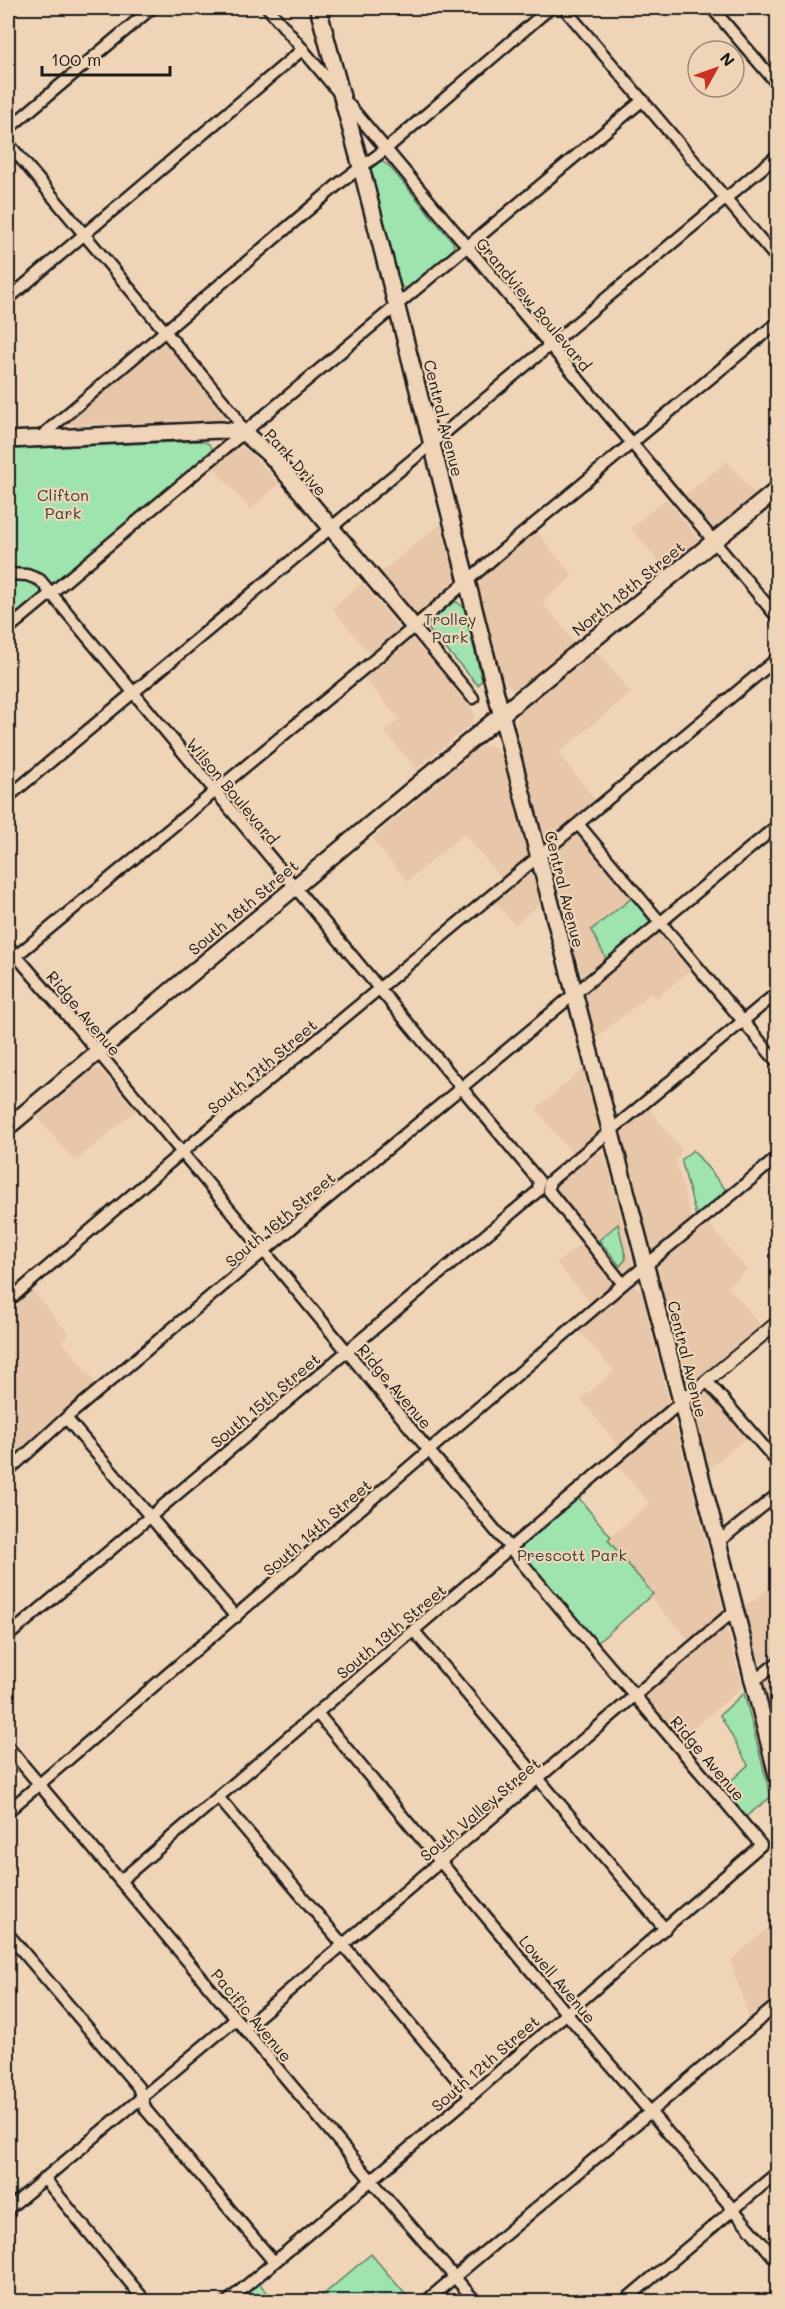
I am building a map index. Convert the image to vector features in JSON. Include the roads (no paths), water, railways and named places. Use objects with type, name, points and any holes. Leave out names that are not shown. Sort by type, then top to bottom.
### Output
[{"type":"main road","name":"Central Avenue","points":[[318,8],[718,1542],[777,1779]]},
{"type":"main road","name":"Park Drive","points":[[8,440],[220,430],[243,432],[272,457],[414,627]]},
{"type":"main road","name":"North 18th Street","points":[[501,715],[777,489]]},
{"type":"main road","name":"South 18th Street","points":[[8,1127],[501,715]]},
{"type":"street","points":[[8,129],[152,8]]},
{"type":"street","name":"Grandview Boulevard","points":[[268,8],[777,618]]},
{"type":"street","points":[[39,439],[361,167],[386,149],[550,8]]},
{"type":"street","points":[[564,8],[777,260]]},
{"type":"street","points":[[712,8],[777,85]]},
{"type":"street","points":[[8,299],[303,49]]},
{"type":"street","points":[[8,629],[643,100]]},
{"type":"street","points":[[8,143],[234,414],[243,432]]},
{"type":"street","points":[[8,797],[777,155]]},
{"type":"street","points":[[16,956],[414,627],[777,322]]},
{"type":"street","name":"Wilson Boulevard","points":[[8,574],[27,575],[40,580],[213,791],[549,1191],[623,1284]]},
{"type":"street","name":"Park Drive","points":[[414,627],[473,698]]},
{"type":"street","name":"South 17th Street","points":[[8,1301],[182,1152],[777,657]]},
{"type":"street","points":[[578,824],[777,1063]]},
{"type":"street","name":"South 16th Street","points":[[8,1471],[66,1418],[263,1252],[777,825]]},
{"type":"street","name":"Ridge Avenue","points":[[8,946],[182,1152],[510,1549],[679,1745],[761,1845]]},
{"type":"street","name":"South 15th Street","points":[[8,1636],[777,992]]},
{"type":"street","name":"South 14th Street","points":[[8,1811],[623,1284],[777,1157]]},
{"type":"street","points":[[680,1403],[777,1322]]},
{"type":"street","points":[[708,1381],[777,1463]]},
{"type":"street","name":"South 13th Street","points":[[120,1881],[680,1403]]},
{"type":"street","points":[[66,1418],[236,1617]]},
{"type":"street","points":[[718,1542],[777,1494]]},
{"type":"street","name":"South Valley Street","points":[[244,2029],[734,1611]]},
{"type":"street","points":[[414,1631],[665,1929]]},
{"type":"street","points":[[753,1682],[777,1662]]},
{"type":"street","name":"Lowell Avenue","points":[[317,1713],[566,2013],[777,2262]]},
{"type":"street","name":"Pacific Avenue","points":[[8,1747],[371,2180],[476,2301]]},
{"type":"street","points":[[218,1797],[471,2096]]},
{"type":"street","name":"South 12th Street","points":[[227,2301],[471,2096],[761,1845]]},
{"type":"street","points":[[8,1934],[138,2087],[146,2110],[274,2262]]},
{"type":"street","points":[[425,2301],[777,2004]]},
{"type":"street","points":[[8,2209],[236,2019]]},
{"type":"street","points":[[623,2301],[777,2172]]},
{"type":"street","points":[[44,2178],[146,2301]]},
{"type":"park label","name":"Clifton Park","points":[[63,503]]},
{"type":"park label","name":"Trolley Park","points":[[450,627]]},
{"type":"park label","name":"Prescott Park","points":[[572,1554]]}]
